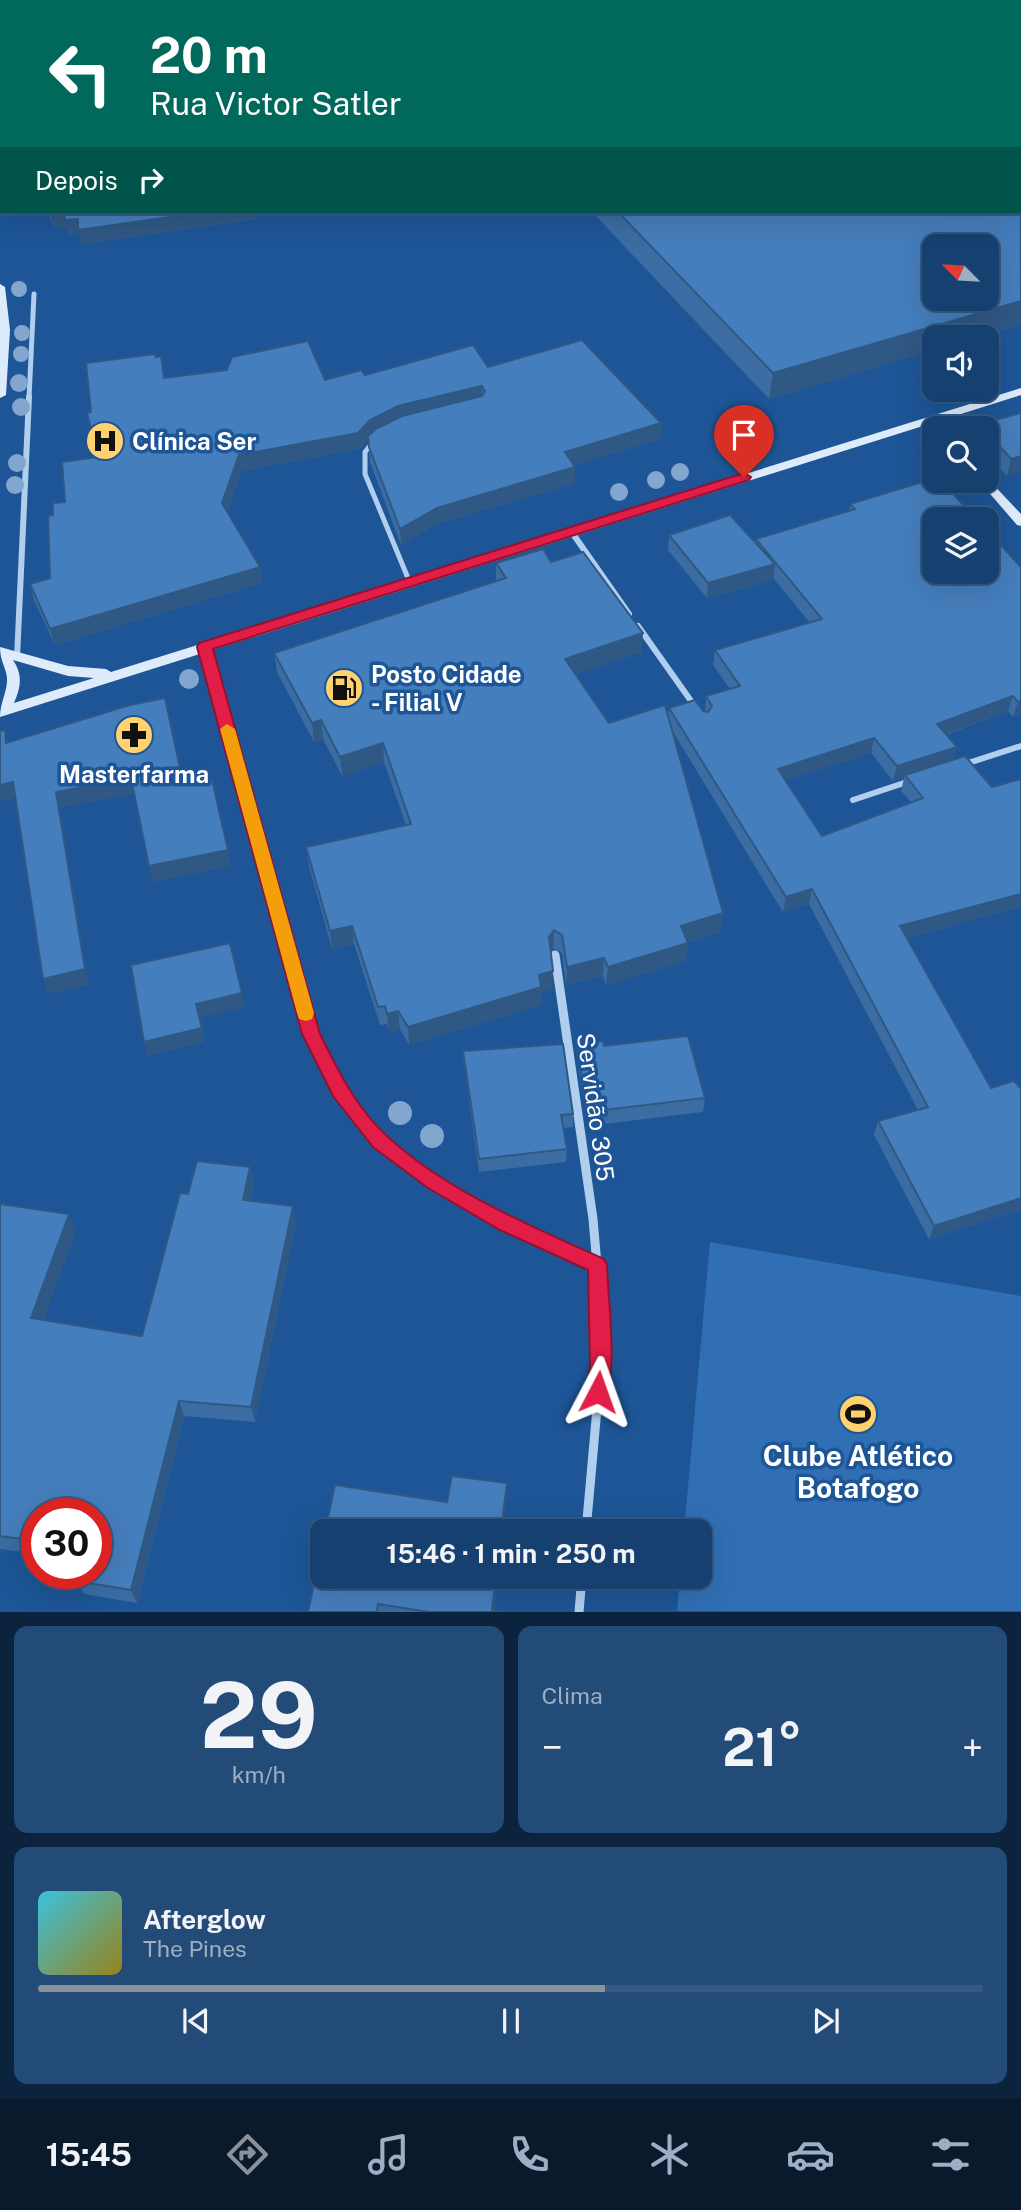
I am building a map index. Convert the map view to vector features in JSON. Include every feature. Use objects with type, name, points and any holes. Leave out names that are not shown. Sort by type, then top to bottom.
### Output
[{"type":"main road","points":[[0,287],[5,330],[0,395]]},
{"type":"main road","points":[[954,416],[1021,391]]},
{"type":"main road","points":[[2,711],[571,531],[922,427]]},
{"type":"main road","points":[[996,493],[1021,522]]},
{"type":"main road","points":[[0,653],[68,671],[114,675]]},
{"type":"main road","points":[[0,653],[13,668],[16,679],[2,711]]},
{"type":"street","points":[[18,658],[34,294]]},
{"type":"street","points":[[571,531],[697,710]]},
{"type":"street","points":[[205,647],[311,1034],[339,1091],[380,1141],[435,1182],[507,1224],[597,1265]]},
{"type":"street","points":[[957,766],[1021,746]]},
{"type":"street","points":[[853,800],[918,779]]},
{"type":"street","name":"Servidão 305","points":[[555,956],[593,1219],[597,1265],[601,1364],[587,1519]]},
{"type":"street","points":[[579,1612],[581,1589]]},
{"type":"lane","points":[[377,440],[367,446],[362,457],[365,474],[410,583]]},
{"type":"shaded area","name":"Clube Atlético Botafogo","points":[[710,1242],[1021,1296],[1021,1611],[677,1611],[679,1589],[712,1589],[712,1519],[685,1519]]},
{"type":"building","points":[[64,214],[191,214],[78,230],[78,219],[65,220]]},
{"type":"building","points":[[620,214],[1021,214],[1021,301],[999,307],[999,234],[922,234],[922,312],[983,312],[938,325],[922,325],[922,330],[773,373]]},
{"type":"building","points":[[582,340],[661,423],[565,452],[575,467],[437,508],[400,529],[369,447],[368,436],[402,416],[482,396],[485,391],[482,386],[398,406],[370,420],[358,433],[239,455],[222,503],[260,567],[50,629],[30,584],[50,578],[48,516],[53,515],[53,503],[65,502],[62,462],[98,457],[87,413],[91,412],[86,363],[155,354],[156,357],[161,356],[164,378],[227,370],[232,357],[308,341],[325,380],[361,370],[365,375],[473,345],[488,367]]},
{"type":"building","points":[[1021,413],[1021,456],[1011,459],[999,446],[999,419]]},
{"type":"building","points":[[922,482],[922,493],[952,493],[965,507],[922,507],[922,584],[999,584],[999,543],[1021,567],[1021,700],[1018,702],[1013,696],[937,724],[957,747],[897,766],[874,738],[778,769],[822,836],[923,798],[905,775],[965,756],[992,787],[1021,779],[1021,894],[900,926],[991,1088],[1014,1081],[1021,1089],[1021,1198],[934,1226],[878,1121],[928,1107],[812,889],[786,897],[669,708],[695,700],[703,711],[708,712],[712,706],[706,696],[740,686],[715,650],[822,619],[756,539],[855,509],[850,504]]},
{"type":"building","points":[[730,515],[775,564],[708,583],[669,535]]},
{"type":"building","points":[[543,549],[551,562],[583,552],[643,633],[565,659],[609,723],[665,705],[723,913],[681,926],[688,943],[608,967],[604,958],[567,967],[562,935],[554,930],[549,937],[553,971],[539,975],[541,987],[408,1027],[398,1011],[387,1014],[385,1006],[378,1007],[352,926],[330,931],[306,847],[411,824],[383,743],[340,757],[321,720],[312,723],[274,653],[506,578],[496,563]]},
{"type":"building","points":[[165,698],[182,778],[210,771],[228,850],[149,866],[131,778],[56,792],[85,969],[43,979],[13,782],[0,785],[0,731],[5,730],[6,743],[130,705]]},
{"type":"building","points":[[230,943],[242,993],[196,1004],[202,1028],[144,1042],[131,965]]},
{"type":"building","points":[[688,1036],[705,1098],[587,1112],[577,1042],[603,1041],[604,1046]]},
{"type":"building","points":[[563,1044],[573,1114],[561,1115],[567,1149],[479,1159],[463,1051]]},
{"type":"building","points":[[197,1161],[250,1167],[243,1200],[293,1206],[251,1407],[179,1401],[131,1590],[112,1587],[112,1498],[21,1498],[21,1539],[0,1536],[0,1204],[69,1214],[31,1318],[142,1336],[180,1193],[188,1194]]},
{"type":"building","points":[[452,1476],[507,1483],[502,1519],[328,1519],[335,1485],[447,1502]]},
{"type":"building","points":[[313,1589],[495,1589],[492,1610],[499,1612],[429,1612],[378,1604],[377,1612],[308,1612]]},
{"type":"slow traffic","points":[[227,729],[306,1013]]},
{"type":"place","name":"Clínica Ser","points":[[105,441]]},
{"type":"place","name":"Posto Cidade - Filial V","points":[[344,688]]},
{"type":"place","name":"Masterfarma","points":[[134,735]]},
{"type":"place","name":"Clube Atlético Botafogo","points":[[858,1414]]},
{"type":"route","points":[[598,1392],[601,1364],[597,1265],[507,1224],[435,1182],[380,1141],[339,1091],[311,1034],[205,647],[744,477]]}]
